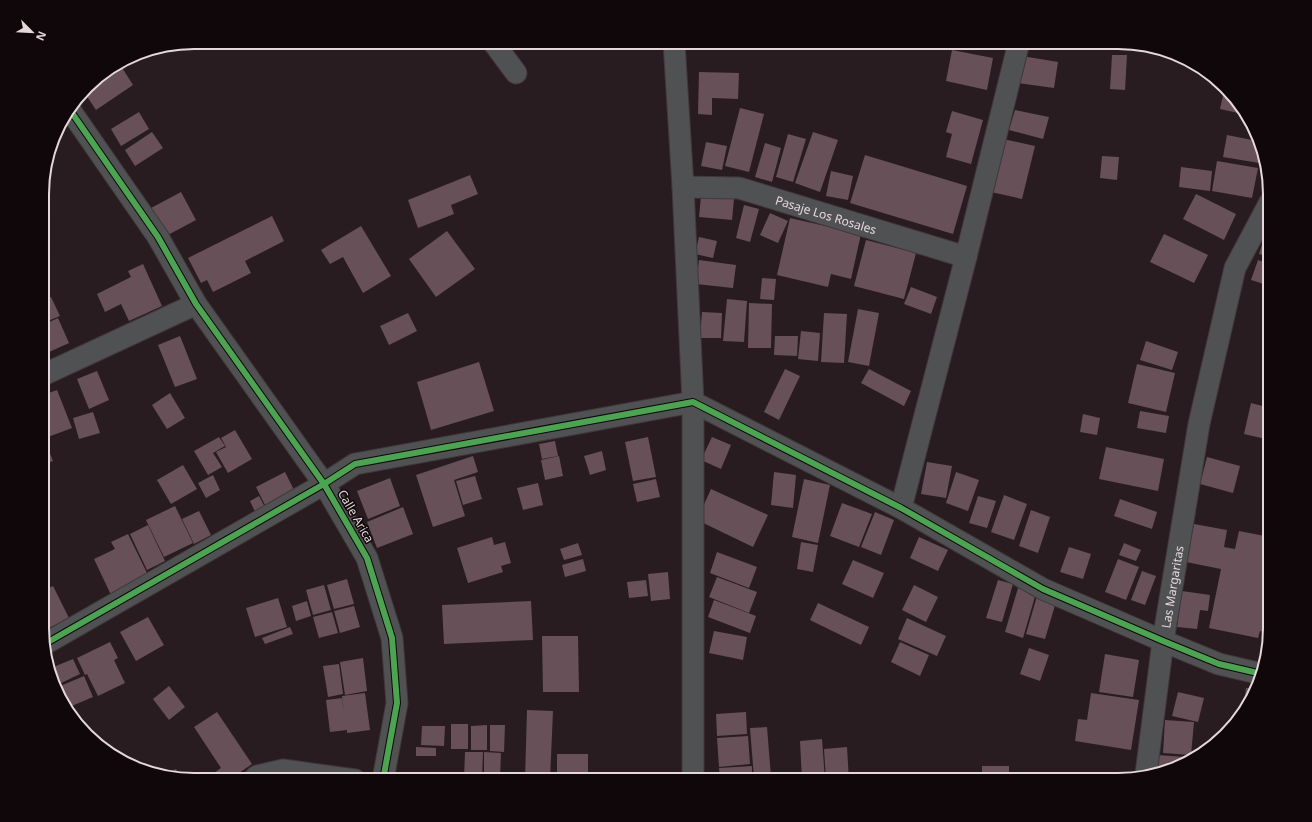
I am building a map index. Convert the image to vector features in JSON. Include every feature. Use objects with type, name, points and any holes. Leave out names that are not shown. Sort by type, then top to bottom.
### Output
[{"type":"street","points":[[498,49],[516,73]]},
{"type":"street","points":[[674,49],[683,187],[693,402],[693,773]]},
{"type":"street","points":[[901,508],[966,257],[1017,49]]},
{"type":"street","name":"Calle Arica","points":[[73,114],[158,237],[196,304],[324,484],[367,558],[392,638],[397,703],[384,773]]},
{"type":"street","name":"Pasaje Los Rosales","points":[[683,187],[739,188],[966,257]]},
{"type":"street","name":"Las Margaritas","points":[[1147,770],[1163,642],[1199,424],[1234,268],[1263,215]]},
{"type":"street","points":[[49,371],[196,304]]},
{"type":"street","points":[[49,641],[324,484],[355,464],[693,402],[901,508],[1044,589],[1163,642],[1219,664],[1256,673]]},
{"type":"street","points":[[270,773],[283,770],[305,773]]},
{"type":"building","points":[[952,50],[993,58],[987,90],[946,81]]},
{"type":"building","points":[[1112,55],[1127,55],[1125,90],[1110,89]]},
{"type":"building","points":[[1022,56],[1058,62],[1054,88],[1018,83]]},
{"type":"building","points":[[122,68],[133,85],[96,110],[87,96],[98,85]]},
{"type":"building","points":[[699,72],[739,73],[738,99],[712,98],[712,115],[698,114]]},
{"type":"building","points":[[1223,94],[1239,113],[1220,109]]},
{"type":"building","points":[[740,108],[764,114],[749,172],[725,166]]},
{"type":"building","points":[[1015,110],[1049,117],[1043,139],[1009,130]]},
{"type":"building","points":[[952,111],[983,120],[971,164],[946,157],[952,134],[946,132]]},
{"type":"building","points":[[139,112],[149,129],[121,146],[111,129]]},
{"type":"building","points":[[152,132],[163,148],[135,166],[125,150]]},
{"type":"building","points":[[813,132],[838,140],[820,192],[795,183]]},
{"type":"building","points":[[788,134],[806,139],[793,182],[776,177]]},
{"type":"building","points":[[1227,135],[1253,140],[1259,162],[1259,163],[1223,157]]},
{"type":"building","points":[[1003,139],[1035,146],[1022,199],[991,192]]},
{"type":"building","points":[[706,142],[727,146],[722,170],[701,166]]},
{"type":"building","points":[[765,143],[781,148],[772,182],[755,177]]},
{"type":"building","points":[[865,155],[967,186],[953,234],[850,203]]},
{"type":"building","points":[[1102,156],[1119,157],[1117,180],[1100,178]]},
{"type":"building","points":[[1217,161],[1258,168],[1252,198],[1212,191]]},
{"type":"building","points":[[1181,167],[1212,171],[1210,191],[1179,187]]},
{"type":"building","points":[[831,171],[853,176],[848,200],[826,196]]},
{"type":"building","points":[[470,175],[478,194],[451,205],[454,214],[418,228],[408,200]]},
{"type":"building","points":[[181,192],[196,220],[166,236],[151,208]]},
{"type":"building","points":[[1196,194],[1236,214],[1224,240],[1183,219]]},
{"type":"building","points":[[701,196],[734,199],[732,220],[699,217]]},
{"type":"building","points":[[744,205],[759,209],[750,242],[736,238]]},
{"type":"building","points":[[770,213],[788,221],[778,243],[760,235]]},
{"type":"building","points":[[272,216],[284,241],[245,261],[251,273],[213,292],[207,280],[201,283],[188,258]]},
{"type":"building","points":[[790,218],[861,234],[851,279],[831,274],[828,287],[777,275]]},
{"type":"building","points":[[361,226],[391,276],[363,293],[343,257],[330,264],[321,250]]},
{"type":"building","points":[[447,231],[475,269],[436,297],[409,259]]},
{"type":"building","points":[[1164,234],[1208,255],[1194,283],[1150,262]]},
{"type":"building","points":[[699,237],[717,241],[713,258],[695,254]]},
{"type":"building","points":[[866,240],[916,253],[904,299],[854,286]]},
{"type":"building","points":[[1263,241],[1263,255],[1259,254]]},
{"type":"building","points":[[699,260],[736,265],[733,288],[696,284]]},
{"type":"building","points":[[1258,260],[1263,262],[1263,284],[1251,280]]},
{"type":"building","points":[[143,264],[162,306],[129,321],[121,304],[105,312],[97,294],[131,277],[128,271]]},
{"type":"building","points":[[762,278],[776,279],[774,300],[760,299]]},
{"type":"building","points":[[911,287],[937,297],[931,314],[904,304]]},
{"type":"building","points":[[51,297],[60,316],[49,321],[49,298]]},
{"type":"building","points":[[727,299],[747,301],[744,342],[723,341]]},
{"type":"building","points":[[749,303],[772,304],[771,348],[748,348]]},
{"type":"building","points":[[858,309],[879,313],[869,366],[848,362]]},
{"type":"building","points":[[702,312],[722,313],[721,338],[700,338]]},
{"type":"building","points":[[408,313],[417,331],[389,345],[380,326]]},
{"type":"building","points":[[824,313],[847,314],[844,363],[821,362]]},
{"type":"building","points":[[58,318],[69,343],[49,352],[49,322]]},
{"type":"building","points":[[801,331],[820,333],[818,361],[798,359]]},
{"type":"building","points":[[180,336],[197,379],[175,387],[158,345]]},
{"type":"building","points":[[775,336],[798,336],[797,356],[774,355]]},
{"type":"building","points":[[1146,341],[1178,352],[1172,370],[1140,360]]},
{"type":"building","points":[[479,362],[494,411],[431,430],[417,382]]},
{"type":"building","points":[[1137,364],[1175,373],[1166,412],[1128,403]]},
{"type":"building","points":[[785,369],[800,376],[779,420],[764,412]]},
{"type":"building","points":[[869,369],[911,391],[904,406],[861,383]]},
{"type":"building","points":[[97,371],[109,400],[89,409],[77,379]]},
{"type":"building","points":[[57,390],[72,428],[49,437],[49,393]]},
{"type":"building","points":[[170,393],[185,418],[167,429],[152,405]]},
{"type":"building","points":[[1251,403],[1263,406],[1263,438],[1244,434]]},
{"type":"building","points":[[1140,411],[1169,416],[1166,433],[1137,428]]},
{"type":"building","points":[[93,412],[100,433],[79,439],[73,418]]},
{"type":"building","points":[[1083,414],[1100,418],[1097,435],[1080,432]]},
{"type":"building","points":[[235,430],[252,459],[228,473],[216,452],[226,447],[221,438]]},
{"type":"building","points":[[219,437],[225,446],[213,453],[222,467],[208,475],[194,451]]},
{"type":"building","points":[[648,437],[656,477],[633,481],[625,442]]},
{"type":"building","points":[[712,437],[731,445],[721,469],[701,460]]},
{"type":"building","points":[[555,441],[558,456],[542,459],[539,444]]},
{"type":"building","points":[[1106,447],[1164,459],[1158,491],[1099,479]]},
{"type":"building","points":[[49,451],[53,461],[49,463]]},
{"type":"building","points":[[602,451],[606,470],[590,475],[584,456]]},
{"type":"building","points":[[473,456],[478,472],[454,480],[465,516],[433,527],[416,475]]},
{"type":"building","points":[[559,456],[563,476],[545,480],[541,460]]},
{"type":"building","points":[[1207,457],[1240,466],[1233,493],[1200,484]]},
{"type":"building","points":[[927,462],[952,466],[946,498],[921,494]]},
{"type":"building","points":[[183,465],[197,489],[171,504],[157,480]]},
{"type":"building","points":[[285,472],[296,494],[267,509],[256,487]]},
{"type":"building","points":[[774,472],[796,475],[793,508],[771,505]]},
{"type":"building","points":[[956,472],[979,480],[968,511],[946,503]]},
{"type":"building","points":[[213,475],[220,490],[206,498],[198,483]]},
{"type":"building","points":[[475,476],[482,499],[463,505],[456,481]]},
{"type":"building","points":[[390,478],[400,506],[368,519],[357,491]]},
{"type":"building","points":[[656,479],[660,497],[637,502],[633,484]]},
{"type":"building","points":[[804,479],[830,485],[818,543],[792,537]]},
{"type":"building","points":[[538,483],[543,505],[523,510],[517,488]]},
{"type":"building","points":[[711,489],[768,515],[753,547],[697,520]]},
{"type":"building","points":[[1004,495],[1027,504],[1014,540],[991,532]]},
{"type":"building","points":[[259,496],[266,509],[256,514],[250,501]]},
{"type":"building","points":[[978,496],[996,501],[987,528],[969,523]]},
{"type":"building","points":[[1120,499],[1157,512],[1152,529],[1114,516]]},
{"type":"building","points":[[842,503],[872,514],[859,547],[830,536]]},
{"type":"building","points":[[175,506],[193,543],[164,557],[146,520]]},
{"type":"building","points":[[403,507],[413,534],[377,548],[367,522]]},
{"type":"building","points":[[1031,510],[1050,517],[1038,553],[1019,546]]},
{"type":"building","points":[[199,511],[211,535],[194,544],[182,519]]},
{"type":"building","points":[[875,512],[894,520],[881,555],[861,547]]},
{"type":"building","points":[[1194,524],[1227,530],[1224,547],[1235,549],[1239,531],[1263,536],[1263,632],[1260,631],[1258,638],[1209,628],[1221,569],[1186,562]]},
{"type":"building","points":[[148,525],[165,561],[147,570],[130,534]]},
{"type":"building","points":[[128,534],[148,575],[112,597],[94,559],[115,549],[111,542]]},
{"type":"building","points":[[492,537],[494,545],[505,542],[511,563],[501,566],[503,572],[468,583],[457,548]]},
{"type":"building","points":[[919,537],[948,550],[938,571],[910,558]]},
{"type":"building","points":[[801,542],[818,545],[813,572],[797,569]]},
{"type":"building","points":[[578,543],[582,555],[564,560],[560,549]]},
{"type":"building","points":[[1124,543],[1141,550],[1136,561],[1119,555]]},
{"type":"building","points":[[1069,547],[1091,554],[1083,579],[1060,572]]},
{"type":"building","points":[[717,552],[757,567],[749,588],[710,573]]},
{"type":"building","points":[[583,559],[586,571],[565,577],[562,565]]},
{"type":"building","points":[[1118,559],[1139,567],[1126,600],[1105,592]]},
{"type":"building","points":[[853,560],[884,573],[873,598],[842,584]]},
{"type":"building","points":[[1142,571],[1156,576],[1145,605],[1131,600]]},
{"type":"building","points":[[668,572],[670,599],[651,601],[648,574]]},
{"type":"building","points":[[717,577],[757,592],[749,613],[709,597]]},
{"type":"building","points":[[347,579],[354,604],[334,609],[327,585]]},
{"type":"building","points":[[646,580],[648,596],[629,598],[627,582]]},
{"type":"building","points":[[998,580],[1013,584],[1002,622],[986,618]]},
{"type":"building","points":[[324,585],[331,610],[313,615],[306,590]]},
{"type":"building","points":[[914,585],[938,597],[926,622],[902,610]]},
{"type":"building","points":[[53,586],[69,618],[49,628],[49,588]]},
{"type":"building","points":[[1018,588],[1036,593],[1023,638],[1005,632]]},
{"type":"building","points":[[1182,591],[1210,595],[1208,611],[1200,610],[1197,629],[1177,627]]},
{"type":"building","points":[[1037,596],[1056,602],[1045,639],[1026,634]]},
{"type":"building","points":[[278,598],[287,627],[255,637],[246,608]]},
{"type":"building","points":[[714,600],[756,616],[750,633],[708,617]]},
{"type":"building","points":[[307,601],[311,616],[296,621],[292,606]]},
{"type":"building","points":[[531,601],[533,640],[444,644],[442,605]]},
{"type":"building","points":[[818,603],[869,627],[861,645],[810,620]]},
{"type":"building","points":[[354,606],[360,627],[340,633],[334,611]]},
{"type":"building","points":[[332,612],[338,633],[319,638],[313,617]]},
{"type":"building","points":[[148,617],[164,645],[136,661],[120,632]]},
{"type":"building","points":[[907,618],[946,636],[937,656],[898,639]]},
{"type":"building","points":[[290,627],[293,634],[265,644],[262,638]]},
{"type":"building","points":[[714,631],[747,637],[743,660],[709,653]]},
{"type":"building","points":[[542,636],[578,636],[579,692],[543,692]]},
{"type":"building","points":[[110,642],[118,658],[114,660],[125,683],[98,696],[87,674],[85,675],[77,658]]},
{"type":"building","points":[[900,642],[929,655],[920,676],[891,662]]},
{"type":"building","points":[[1029,648],[1049,655],[1040,681],[1020,674]]},
{"type":"building","points":[[1105,654],[1139,660],[1133,697],[1099,692]]},
{"type":"building","points":[[363,658],[367,691],[345,695],[340,662]]},
{"type":"building","points":[[73,659],[80,674],[60,684],[54,667]]},
{"type":"building","points":[[339,664],[343,694],[328,697],[323,666]]},
{"type":"building","points":[[84,676],[93,697],[71,706],[61,686]]},
{"type":"building","points":[[169,686],[185,707],[169,720],[153,699]]},
{"type":"building","points":[[1246,688],[1250,688],[1248,692],[1245,700]]},
{"type":"building","points":[[1178,692],[1204,698],[1198,722],[1172,716]]},
{"type":"building","points":[[365,693],[370,730],[347,733],[347,730],[330,732],[326,700],[342,698],[344,712],[342,696]]},
{"type":"building","points":[[1091,693],[1139,700],[1131,750],[1075,741],[1078,719],[1087,720]]},
{"type":"building","points":[[527,710],[553,711],[550,773],[525,773]]},
{"type":"building","points":[[217,712],[252,764],[239,773],[214,773],[221,768],[194,727]]},
{"type":"building","points":[[746,712],[747,734],[717,736],[716,714]]},
{"type":"building","points":[[1165,720],[1194,722],[1191,754],[1163,753]]},
{"type":"building","points":[[451,724],[468,724],[468,749],[451,749]]},
{"type":"building","points":[[487,725],[487,750],[471,750],[471,726]]},
{"type":"building","points":[[490,725],[505,725],[504,752],[490,751]]},
{"type":"building","points":[[422,726],[445,726],[444,746],[421,745]]},
{"type":"building","points":[[767,727],[771,773],[754,773],[750,728]]},
{"type":"building","points":[[748,736],[750,764],[719,767],[717,738]]},
{"type":"building","points":[[822,739],[824,773],[802,773],[800,741]]},
{"type":"building","points":[[416,747],[436,748],[436,756],[416,756]]},
{"type":"building","points":[[847,747],[849,773],[826,773],[824,749]]},
{"type":"building","points":[[465,752],[483,752],[482,773],[464,773]]},
{"type":"building","points":[[484,752],[501,753],[500,773],[484,773]]},
{"type":"building","points":[[557,754],[588,754],[588,773],[557,773]]},
{"type":"building","points":[[1157,755],[1184,757],[1174,762],[1156,768]]},
{"type":"building","points":[[752,766],[752,773],[719,773],[719,768]]},
{"type":"building","points":[[982,766],[1009,766],[1009,773],[982,773]]},
{"type":"cycle path","points":[[73,114],[158,237],[196,304],[324,484],[367,558],[392,638],[397,703],[384,773]]},
{"type":"cycle path","points":[[49,641],[324,484],[355,464],[693,402],[901,508],[1043,589],[1219,664],[1256,673]]}]
